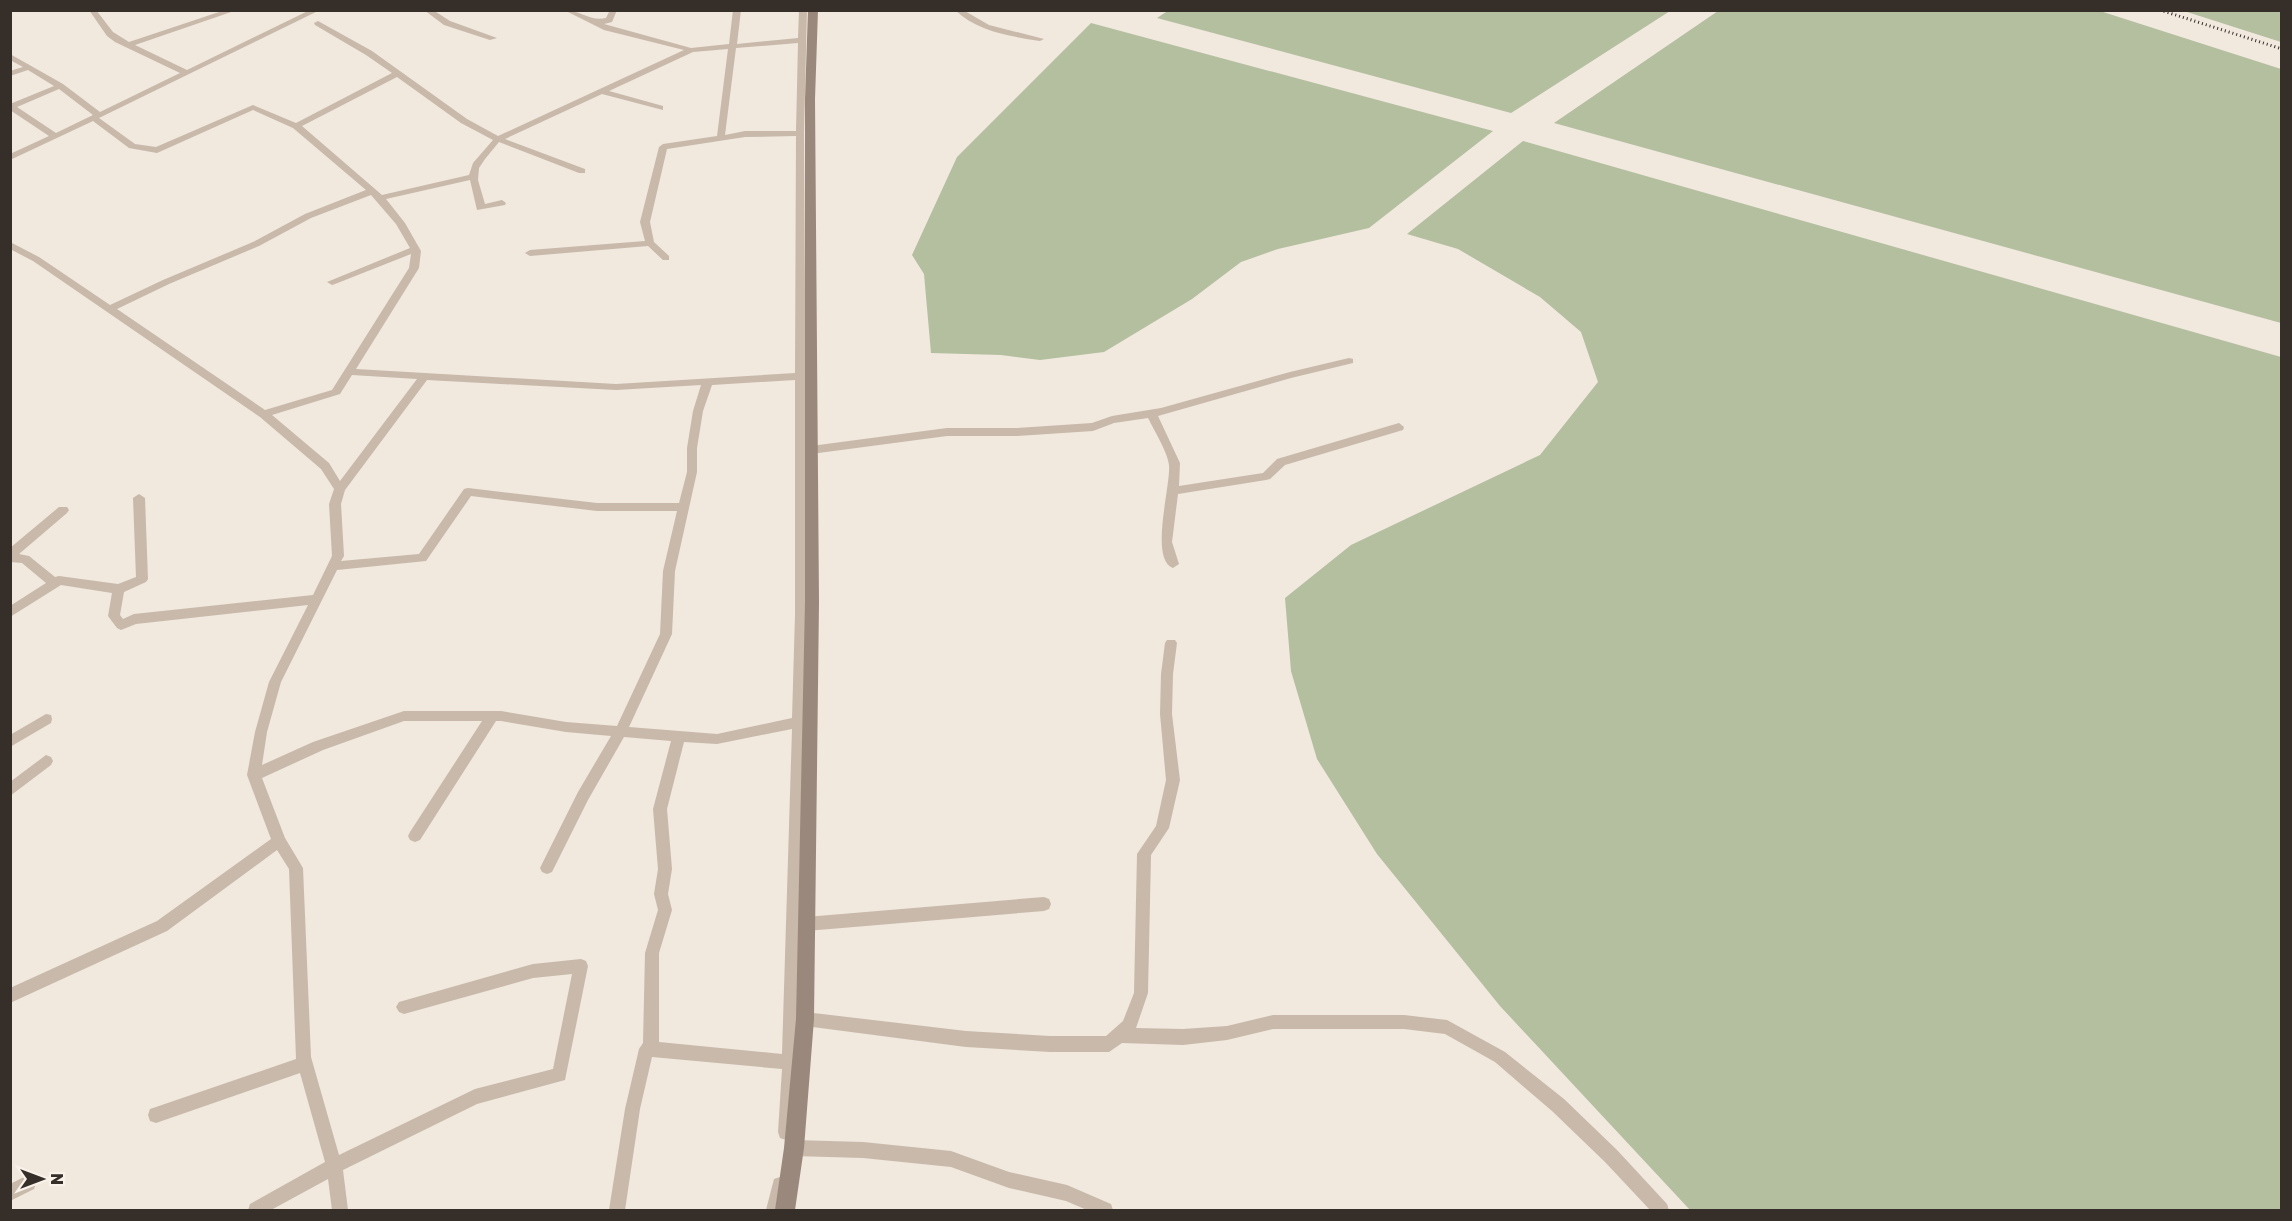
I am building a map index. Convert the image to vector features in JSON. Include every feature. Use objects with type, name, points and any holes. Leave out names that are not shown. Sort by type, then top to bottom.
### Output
[{"type":"main road","points":[[785,1210],[794,1148],[805,1019],[812,602],[813,328],[810,69],[813,10]]},
{"type":"street","points":[[129,45],[234,10]]},
{"type":"street","points":[[427,10],[447,23],[493,38]]},
{"type":"street","points":[[567,10],[642,38],[691,50]]},
{"type":"street","points":[[597,23],[609,20],[614,10]]},
{"type":"street","points":[[721,137],[737,10]]},
{"type":"street","points":[[774,1210],[783,1172],[790,1062],[799,722],[803,10]]},
{"type":"street","points":[[958,10],[970,21],[982,27],[1040,39]]},
{"type":"street","points":[[96,11],[110,34],[187,73]]},
{"type":"street","points":[[10,158],[311,11]]},
{"type":"street","points":[[318,23],[369,53],[464,121],[498,139],[582,171]]},
{"type":"street","points":[[502,203],[480,208],[481,199],[473,177],[481,156],[498,139],[691,50],[802,40]]},
{"type":"street","points":[[10,56],[60,86],[132,146],[157,150],[253,107],[296,126],[376,194],[400,223],[415,249],[414,268],[336,392],[264,414]]},
{"type":"street","points":[[10,74],[30,67]]},
{"type":"street","points":[[296,126],[398,74]]},
{"type":"street","points":[[11,106],[60,86]]},
{"type":"street","points":[[601,91],[660,108]]},
{"type":"street","points":[[11,106],[55,136]]},
{"type":"street","points":[[666,258],[650,243],[645,222],[663,147],[721,137],[801,133]]},
{"type":"street","points":[[109,309],[256,244],[308,216],[376,194],[473,177]]},
{"type":"street","points":[[530,253],[650,243]]},
{"type":"street","points":[[10,245],[36,259],[264,414],[325,466],[340,489]]},
{"type":"street","points":[[332,282],[415,249]]},
{"type":"street","points":[[811,450],[947,432],[1017,432],[1093,427],[1112,420],[1150,413],[1348,362]]},
{"type":"street","points":[[350,372],[616,387],[800,376]]},
{"type":"street","points":[[340,1210],[334,1166],[304,1064],[296,868],[279,841],[254,775],[261,732],[275,682],[338,556],[335,504],[340,489],[424,377]]},
{"type":"street","points":[[547,868],[583,796],[621,731],[666,634],[669,571],[692,472],[692,448],[698,411],[708,380]]},
{"type":"street","points":[[1150,413],[1175,463],[1166,542],[1173,564]]},
{"type":"street","points":[[1173,491],[1266,476],[1281,462],[1399,427]]},
{"type":"street","points":[[333,566],[422,558],[468,492],[597,507],[684,507]]},
{"type":"street","points":[[10,612],[59,580],[119,589],[142,579],[139,498]]},
{"type":"street","points":[[10,557],[63,510]]},
{"type":"street","points":[[10,557],[25,559],[54,583]]},
{"type":"street","points":[[119,589],[114,615],[121,625],[134,619],[318,599]]},
{"type":"street","points":[[805,1019],[1008,1043],[1109,1044],[1129,1026],[1141,993],[1144,854],[1162,828],[1173,780],[1166,714],[1167,674],[1171,643]]},
{"type":"street","points":[[254,775],[318,746],[404,716],[492,716],[621,731],[723,738],[799,722]]},
{"type":"street","points":[[415,836],[492,716]]},
{"type":"street","points":[[10,742],[46,719]]},
{"type":"street","points":[[651,1049],[652,953],[665,910],[661,894],[665,869],[660,809],[680,736]]},
{"type":"street","points":[[10,790],[46,761]]},
{"type":"street","points":[[10,996],[162,926],[279,841]]},
{"type":"street","points":[[806,924],[1044,904]]},
{"type":"street","points":[[256,1210],[334,1166],[475,1097],[560,1076],[580,966],[533,971],[404,1007]]},
{"type":"street","points":[[1120,1035],[1183,1037],[1227,1033],[1273,1022],[1404,1022],[1448,1027],[1500,1057],[1558,1105],[1611,1156],[1661,1210]]},
{"type":"street","points":[[617,1210],[638,1080],[647,1049],[680,1054],[790,1062]]},
{"type":"street","points":[[156,1115],[304,1064]]},
{"type":"street","points":[[794,1148],[863,1150],[951,1160],[1009,1180],[1066,1193],[1105,1210]]},
{"type":"street","points":[[10,1193],[28,1183]]},
{"type":"green space","points":[[1169,10],[1670,11],[1511,113],[1157,18]]},
{"type":"green space","points":[[1718,11],[2100,11],[2281,69],[2281,323],[1554,123]]},
{"type":"green space","points":[[2184,11],[2281,11],[2281,42]]},
{"type":"green space","points":[[1091,23],[1493,131],[1369,228],[1278,249],[1241,262],[1192,299],[1104,352],[1040,360],[1001,355],[931,353],[924,274],[912,255],[957,157]]},
{"type":"green space","points":[[1523,141],[2281,357],[2281,1210],[1690,1210],[1500,1006],[1377,854],[1317,759],[1291,671],[1285,598],[1351,545],[1540,455],[1598,382],[1581,332],[1540,297],[1458,249],[1407,234]]},
{"type":"railway","points":[[2160,10],[2282,49]]}]
